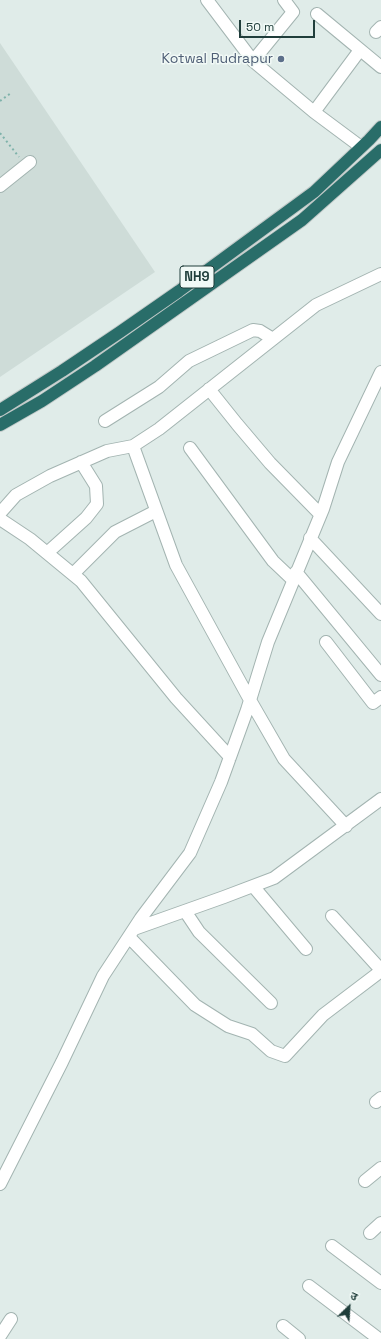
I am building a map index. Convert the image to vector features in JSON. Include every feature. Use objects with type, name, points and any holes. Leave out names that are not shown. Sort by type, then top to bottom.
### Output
[{"type":"highway","name":"NH9","points":[[0,410],[62,371],[179,291],[314,192],[381,127]]},
{"type":"highway","points":[[365,144],[381,151]]},
{"type":"highway","name":"NH9","points":[[0,425],[42,401],[89,370],[302,220],[381,151]]},
{"type":"highway","points":[[224,257],[234,268]]},
{"type":"highway","points":[[179,291],[187,302]]},
{"type":"street","points":[[207,0],[253,61],[314,112],[365,144]]},
{"type":"street","points":[[253,61],[293,12],[284,0]]},
{"type":"street","points":[[316,14],[381,67]]},
{"type":"street","points":[[314,112],[360,50]]},
{"type":"street","points":[[0,186],[28,164]]},
{"type":"street","points":[[0,513],[16,495],[50,476],[107,451],[133,446],[159,429],[316,305],[381,274]]},
{"type":"street","points":[[105,421],[159,387],[189,362],[253,330],[260,331],[273,339]]},
{"type":"street","points":[[0,1184],[103,976],[131,933],[190,853],[221,782],[250,700],[268,642],[320,514],[338,462],[381,372]]},
{"type":"street","points":[[209,389],[270,464],[320,514]]},
{"type":"street","points":[[133,446],[176,565],[250,700],[284,759],[346,826]]},
{"type":"street","points":[[190,448],[272,561],[295,576],[381,675]]},
{"type":"street","points":[[47,553],[86,518],[97,504],[96,486],[81,462]]},
{"type":"street","points":[[73,574],[115,532],[156,511]]},
{"type":"street","points":[[0,519],[30,539],[81,581],[176,698],[230,757]]},
{"type":"street","points":[[310,538],[381,614]]},
{"type":"street","points":[[326,642],[373,703],[381,697]]},
{"type":"street","points":[[131,933],[274,878],[381,799]]},
{"type":"street","points":[[253,886],[306,949]]},
{"type":"street","points":[[185,911],[199,932],[271,1003]]},
{"type":"street","points":[[131,933],[195,1005],[228,1026],[252,1034],[271,1050],[285,1056],[323,1015],[381,971],[332,916]]},
{"type":"street","points":[[365,1181],[381,1168]]},
{"type":"street","points":[[370,1234],[381,1223]]},
{"type":"street","points":[[332,1246],[381,1283]]},
{"type":"street","points":[[309,1286],[379,1339]]},
{"type":"street","points":[[0,1336],[11,1319]]},
{"type":"street","points":[[283,1326],[299,1339]]},
{"type":"path","points":[[0,101],[11,93]]},
{"type":"path","points":[[0,133],[28,164]]},
{"type":"shaded area","points":[[0,43],[155,272],[0,377]]},
{"type":"place","name":"Kotwal Rudrapur","points":[[281,59]]}]
